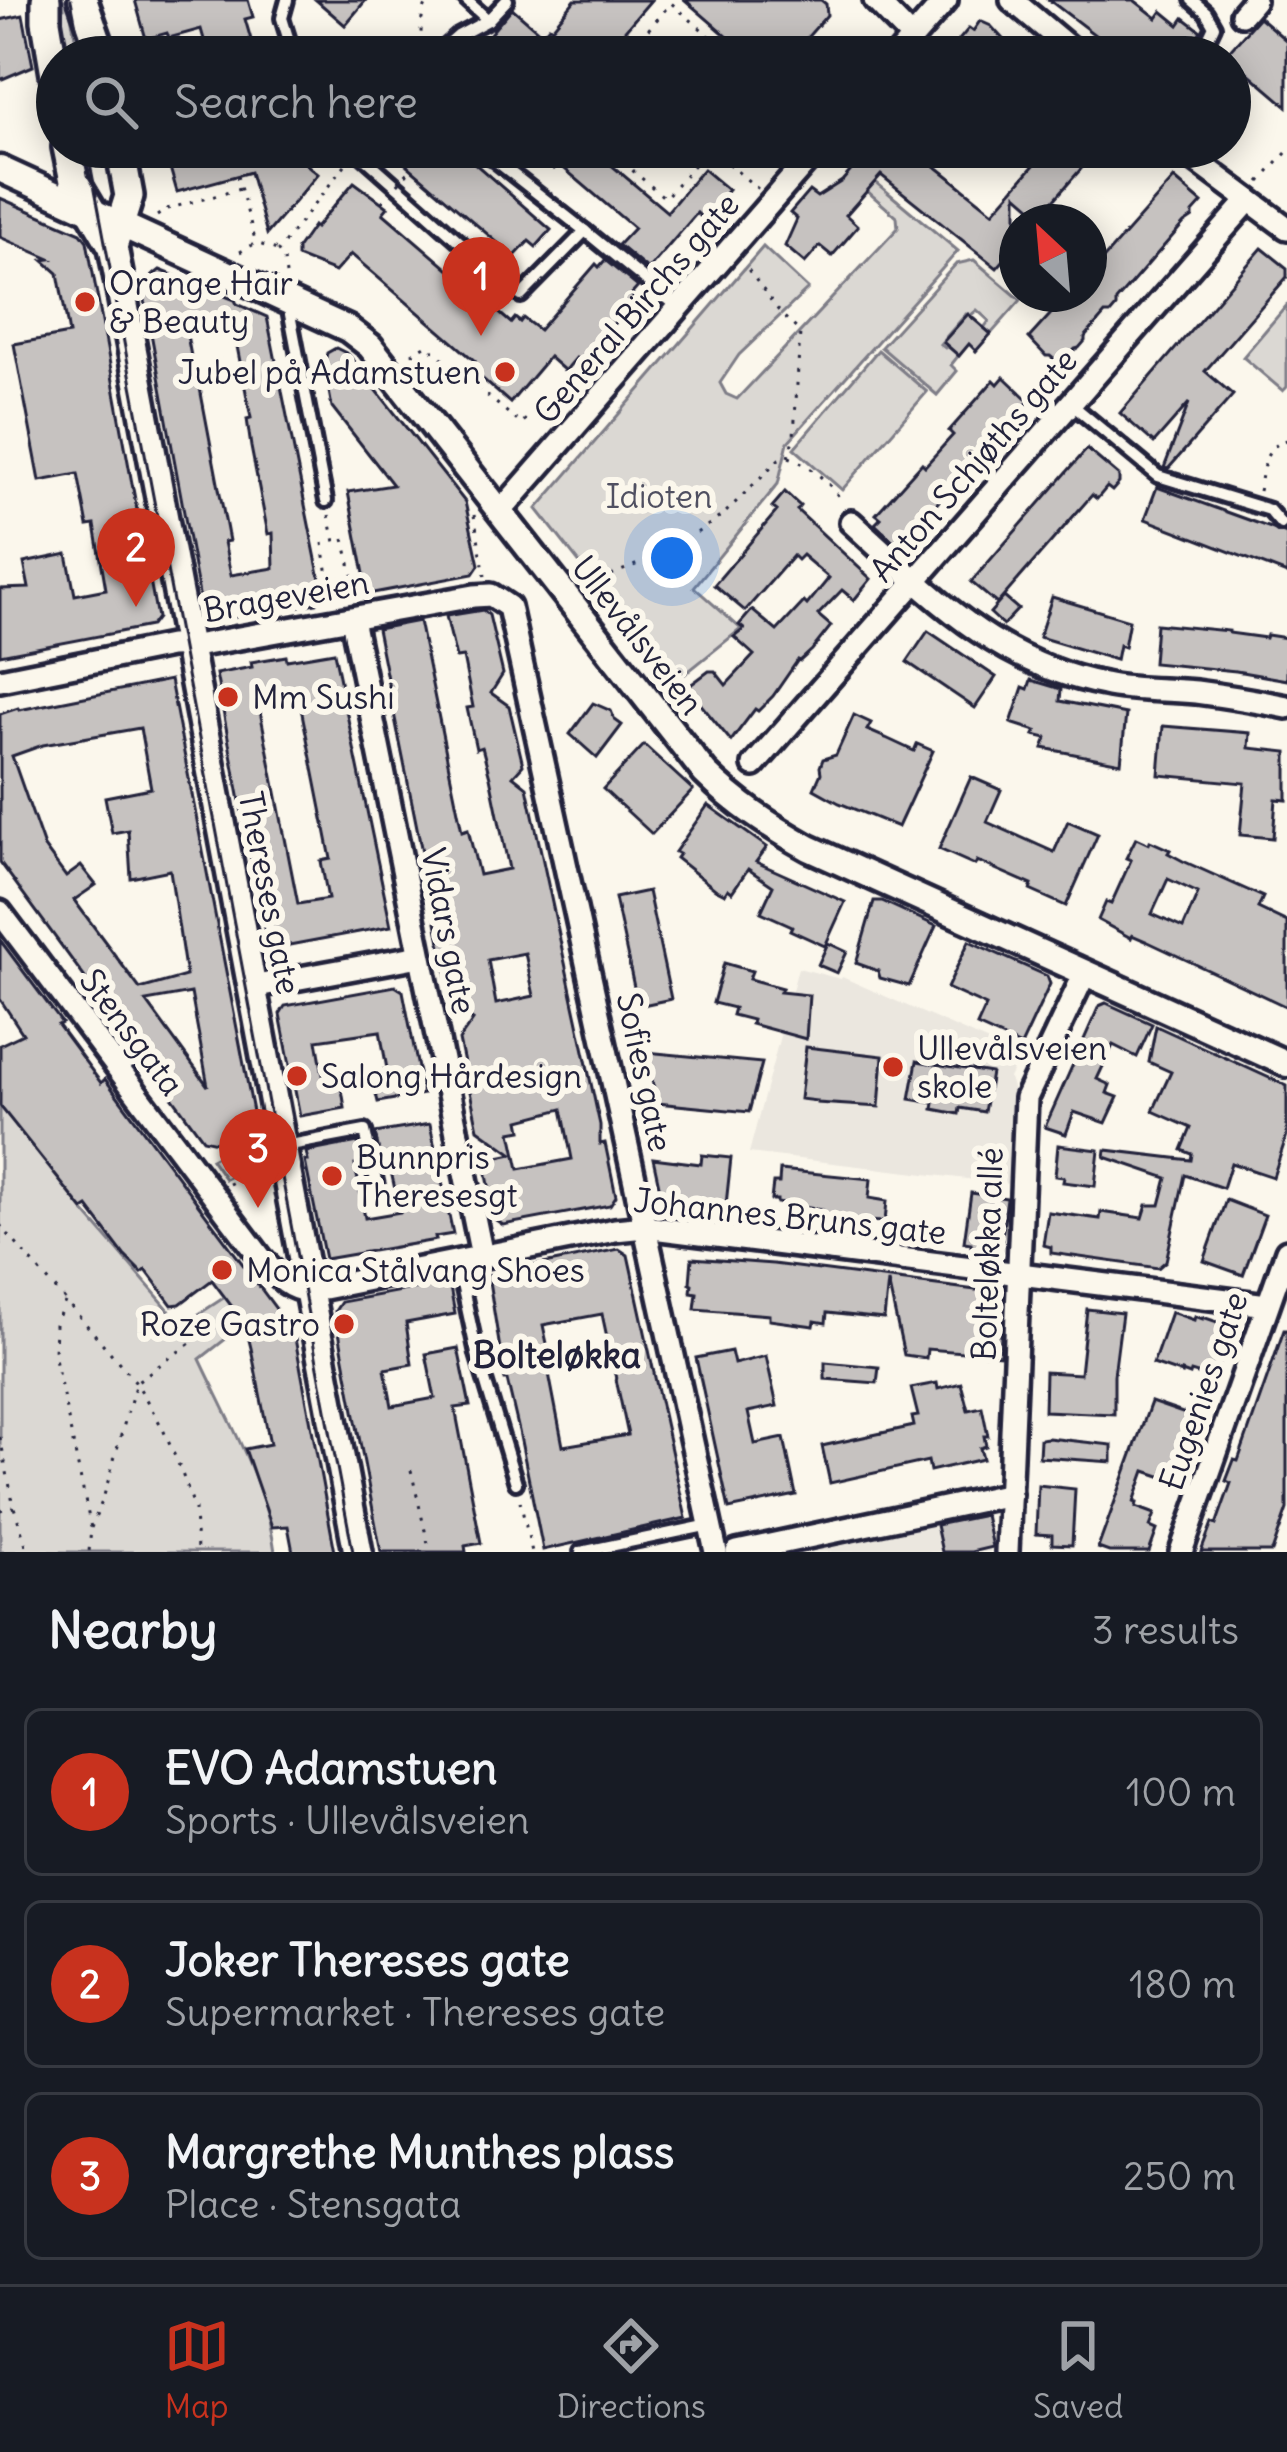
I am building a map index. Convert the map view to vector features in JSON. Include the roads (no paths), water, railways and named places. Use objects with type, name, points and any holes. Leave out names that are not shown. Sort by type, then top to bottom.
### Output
[{"type":"main road","points":[[46,0],[49,36]]},
{"type":"main road","points":[[83,0],[96,36]]},
{"type":"main road","name":"Thereses gate","points":[[72,168],[91,212],[116,237]]},
{"type":"main road","name":"Thereses gate","points":[[124,168],[129,196],[116,237],[251,987],[276,1155],[309,1291],[358,1552]]},
{"type":"street","points":[[875,0],[910,36]]},
{"type":"street","points":[[914,36],[946,0]]},
{"type":"street","points":[[1012,0],[1055,36]]},
{"type":"street","name":"General Birchs gate","points":[[500,512],[801,168]]},
{"type":"street","points":[[1206,168],[1287,228]]},
{"type":"street","points":[[0,170],[91,212]]},
{"type":"street","name":"Anton Schjøths gate","points":[[754,765],[1249,200]]},
{"type":"street","name":"Ullevålsveien","points":[[116,237],[288,301],[348,329],[370,346],[695,760],[730,798],[768,825],[809,848],[1287,1064]]},
{"type":"street","points":[[850,522],[984,637],[1020,658],[1065,675],[1137,690],[1191,692],[1287,707]]},
{"type":"street","name":"Brageveien","points":[[0,680],[170,646],[475,596],[491,595],[509,607]]},
{"type":"street","name":"Sofies gate","points":[[509,607],[716,1552]]},
{"type":"street","name":"Vidars gate","points":[[352,619],[482,1256]]},
{"type":"street","name":"Stensgata","points":[[0,911],[261,1258],[286,1285],[309,1291]]},
{"type":"street","points":[[251,987],[420,956]]},
{"type":"street","name":"Bolteløkka allé","points":[[1007,1552],[1026,1098],[1085,973]]},
{"type":"street","name":"Johannes Bruns gate","points":[[309,1291],[645,1227],[1268,1305]]},
{"type":"street","name":"Eugenies gate","points":[[1181,1552],[1287,1251]]},
{"type":"street","points":[[737,1552],[1010,1494]]},
{"type":"lane","points":[[286,0],[282,18],[288,36]]},
{"type":"lane","points":[[466,0],[488,20]]},
{"type":"lane","points":[[457,36],[488,20],[507,0]]},
{"type":"lane","points":[[1192,0],[1214,26],[1209,36]]},
{"type":"lane","points":[[378,168],[521,296],[585,231]]},
{"type":"lane","points":[[505,168],[679,308]]},
{"type":"lane","points":[[288,301],[326,501]]},
{"type":"lane","points":[[1070,403],[1158,476],[1269,510],[1281,524]]},
{"type":"lane","points":[[276,1155],[365,1131],[379,1195]]},
{"type":"lane","points":[[457,1261],[476,1354],[516,1483]]},
{"type":"lane","points":[[580,1552],[710,1525]]},
{"type":"tram line","points":[[71,0],[78,36]]},
{"type":"tram line","points":[[91,168],[353,1552]]},
{"type":"place","name":"Orange Hair & Beauty","points":[[85,302]]},
{"type":"place","name":"EVO Adamstuen","points":[[481,336]]},
{"type":"place","name":"Jubel på Adamstuen","points":[[505,372]]},
{"type":"place","name":"Joker Thereses gate","points":[[136,607]]},
{"type":"place","name":"Mm Sushi","points":[[228,697]]},
{"type":"place","name":"Ullevålsveien skole","points":[[893,1067]]},
{"type":"place","name":"Salong Hårdesign","points":[[297,1076]]},
{"type":"place","name":"Bunnpris Theresesgt","points":[[332,1176]]},
{"type":"place","name":"Margrethe Munthes plass","points":[[258,1208]]},
{"type":"place","name":"Monica Stålvang Shoes","points":[[222,1270]]},
{"type":"place","name":"Roze Gastro","points":[[344,1324]]},
{"type":"district","name":"Bolteløkka","points":[[557,1355]]},
{"type":"park label","name":"Idioten","points":[[659,496]]}]
